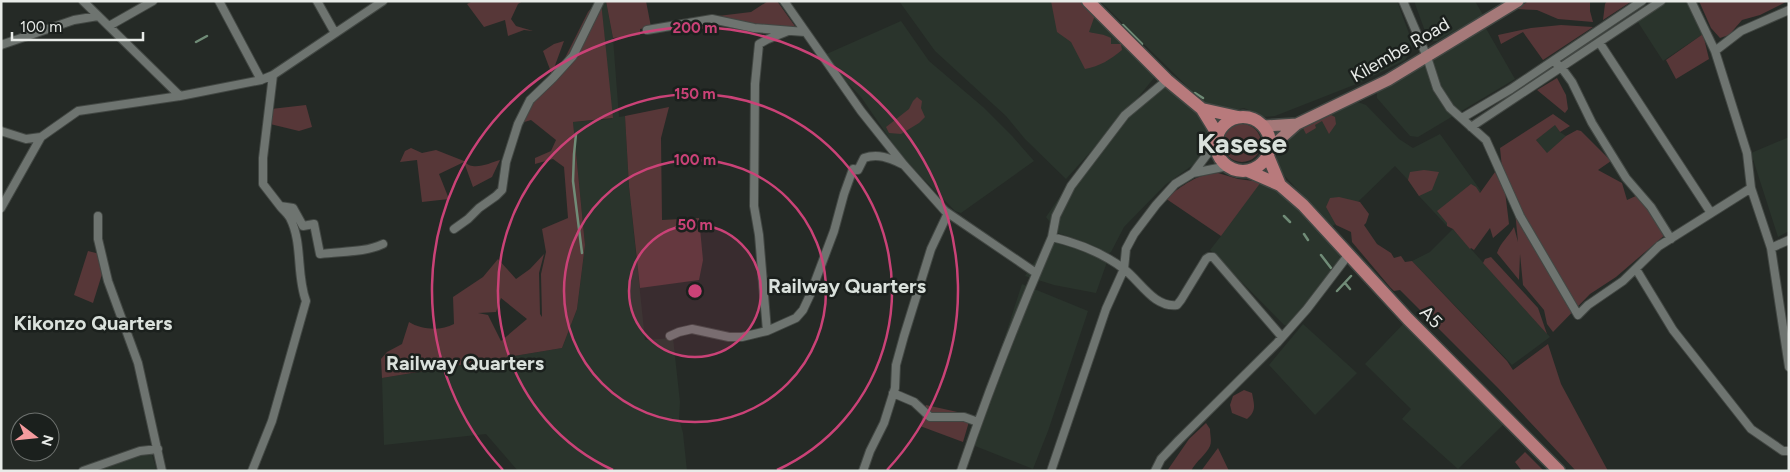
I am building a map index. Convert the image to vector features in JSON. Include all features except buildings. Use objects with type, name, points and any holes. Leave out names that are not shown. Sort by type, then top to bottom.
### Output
[{"type":"highway","points":[[1088,1],[1167,80],[1202,109],[1217,138]]},
{"type":"highway","name":"Kilembe Road","points":[[1202,109],[1238,117],[1247,117],[1256,120],[1264,126]]},
{"type":"highway","points":[[1228,166],[1221,160],[1217,151],[1217,138],[1222,127],[1238,117]]},
{"type":"highway","name":"A5","points":[[1264,126],[1270,140],[1269,152],[1280,185]]},
{"type":"highway","name":"Kilembe Road","points":[[1248,171],[1259,166],[1269,152]]},
{"type":"highway","name":"A5","points":[[1228,166],[1248,171],[1280,185],[1303,205],[1372,281],[1559,471]]},
{"type":"main road","name":"Kilembe Road","points":[[1269,152],[1296,124],[1379,85],[1427,58],[1518,1]]},
{"type":"main road","name":"Kilembe Road","points":[[1264,126],[1296,124]]},
{"type":"street","points":[[83,1],[180,96]]},
{"type":"street","points":[[109,26],[153,1]]},
{"type":"street","points":[[219,1],[261,80]]},
{"type":"street","points":[[317,1],[335,33]]},
{"type":"street","points":[[1,208],[41,137],[78,111],[180,96],[261,80],[273,75],[383,1]]},
{"type":"street","points":[[454,229],[502,190],[508,154],[518,124],[530,100],[573,56],[600,1]]},
{"type":"street","points":[[784,1],[840,83],[904,165],[948,213],[1036,273]]},
{"type":"street","points":[[1403,1],[1427,58],[1437,88],[1450,108],[1486,140],[1520,216],[1551,272],[1578,315],[1588,305],[1636,269],[1658,246],[1751,188]]},
{"type":"street","points":[[1462,118],[1511,89],[1642,1]]},
{"type":"street","points":[[1471,127],[1661,1]]},
{"type":"street","points":[[1691,1],[1715,51],[1747,153],[1751,188],[1771,248],[1789,367]]},
{"type":"street","points":[[1715,51],[1740,31],[1789,10]]},
{"type":"street","points":[[1,45],[74,20],[98,16]]},
{"type":"street","points":[[647,30],[712,19],[754,28],[805,32]]},
{"type":"street","points":[[768,331],[759,234],[754,206],[756,84],[759,44],[788,31]]},
{"type":"street","points":[[1599,42],[1711,213]]},
{"type":"street","points":[[1553,61],[1561,66],[1572,82],[1592,123],[1626,178],[1651,207],[1671,238]]},
{"type":"street","points":[[252,471],[272,421],[306,301],[302,292],[295,231],[290,217],[263,184],[262,175],[273,75]]},
{"type":"street","points":[[961,471],[978,422],[1052,237],[1056,216],[1071,186],[1125,115],[1167,80]]},
{"type":"street","points":[[1,131],[26,139],[41,137]]},
{"type":"street","points":[[1193,173],[1217,138]]},
{"type":"street","points":[[670,336],[692,329],[734,338],[768,331],[796,318],[810,295],[834,231],[853,169],[858,170],[864,158],[870,156],[885,156],[904,165]]},
{"type":"street","points":[[1051,471],[1106,310],[1124,269],[1126,248],[1134,234],[1175,184],[1193,173],[1228,166]]},
{"type":"street","points":[[280,206],[293,208],[303,226],[314,224],[320,254],[356,251],[377,247],[382,244]]},
{"type":"street","points":[[864,471],[870,451],[884,423],[893,393],[896,365],[931,249],[948,213]]},
{"type":"street","points":[[98,216],[98,239],[108,281],[138,363],[162,471]]},
{"type":"street","points":[[1052,237],[1088,248],[1124,269],[1149,293],[1166,304],[1177,305],[1206,259],[1213,257],[1282,337]]},
{"type":"street","points":[[1771,248],[1789,240]]},
{"type":"street","points":[[1155,471],[1161,460],[1179,440],[1308,310],[1349,254]]},
{"type":"street","points":[[1636,269],[1673,330],[1751,429],[1783,451],[1789,451]]},
{"type":"street","points":[[893,393],[914,402],[930,417],[964,417],[978,422]]},
{"type":"street","points":[[83,471],[140,451],[158,449]]},
{"type":"shaded area","points":[[473,1],[523,1],[518,4],[511,19],[516,26],[533,31],[524,30],[508,36],[505,20],[484,27],[467,4]]},
{"type":"shaded area","points":[[597,1],[601,1],[613,118],[573,122],[585,245],[577,309],[562,348],[382,378],[381,359],[387,352],[402,344],[409,322],[420,327],[432,329],[454,324],[453,297],[483,277],[498,259],[516,279],[530,269],[544,254],[539,273],[540,314],[542,317],[541,274],[546,252],[542,229],[568,218],[564,167],[553,159],[535,164],[535,158],[551,151],[556,140],[531,120],[521,123],[533,101],[554,80],[588,12]],"holes":[[[501,298],[527,319],[501,341],[488,315],[478,313],[496,312]]]},
{"type":"shaded area","points":[[601,1],[606,1],[613,38],[619,117],[625,116],[629,186],[645,340],[673,338],[680,402],[679,419],[683,433],[687,471],[518,471],[486,434],[384,445],[382,378],[562,348],[577,309],[585,245],[573,122],[612,119]]},
{"type":"shaded area","points":[[606,1],[646,1],[651,27],[640,29],[640,35],[613,38]]},
{"type":"shaded area","points":[[768,1],[777,1],[797,29],[753,25],[718,16],[751,12]]},
{"type":"shaded area","points":[[899,1],[1078,1],[1158,73],[1122,117],[1066,179],[1025,139],[1006,116],[935,51]]},
{"type":"shaded area","points":[[1051,1],[1081,1],[1095,15],[1089,32],[1111,38],[1111,44],[1121,44],[1122,50],[1105,62],[1085,69],[1071,42],[1057,32]]},
{"type":"shaded area","points":[[1100,1],[1397,1],[1411,39],[1412,50],[1405,60],[1359,83],[1275,116],[1264,117],[1244,108],[1230,111],[1206,105]]},
{"type":"shaded area","points":[[1414,1],[1475,1],[1483,15],[1437,41],[1432,41],[1426,34]]},
{"type":"shaded area","points":[[1529,1],[1590,1],[1593,22],[1558,19],[1537,10],[1516,9]]},
{"type":"shaded area","points":[[1607,1],[1632,1],[1603,20]]},
{"type":"shaded area","points":[[1658,1],[1689,1],[1703,34],[1663,61],[1634,16]]},
{"type":"shaded area","points":[[1699,1],[1788,1],[1760,15],[1742,20],[1729,35],[1720,38],[1711,28]]},
{"type":"shaded area","points":[[901,21],[929,61],[983,107],[1034,161],[961,213],[955,211],[903,158],[861,97],[822,56]]},
{"type":"shaded area","points":[[1484,25],[1515,79],[1418,137],[1410,136],[1377,98],[1377,88]]},
{"type":"shaded area","points":[[1561,25],[1593,27],[1543,60],[1523,32],[1501,44],[1498,35],[1531,28]]},
{"type":"shaded area","points":[[1703,34],[1709,59],[1676,79],[1666,60]]},
{"type":"shaded area","points":[[564,41],[550,79],[551,72],[543,51],[554,44]]},
{"type":"shaded area","points":[[1163,78],[1200,113],[1208,127],[1209,138],[1206,150],[1197,162],[1165,185],[1124,227],[1111,252],[1107,254],[1081,241],[1058,233],[1046,217],[1065,189]]},
{"type":"shaded area","points":[[1557,78],[1566,95],[1568,109],[1565,113],[1537,90]]},
{"type":"shaded area","points":[[917,97],[922,101],[921,108],[925,117],[901,134],[889,133],[886,127],[909,109]]},
{"type":"shaded area","points":[[1355,101],[1366,105],[1399,139],[1413,148],[1440,134],[1481,191],[1447,226],[1419,196],[1395,166],[1332,227],[1282,173],[1277,160],[1276,147],[1286,129]]},
{"type":"shaded area","points":[[306,105],[312,127],[299,131],[270,124],[271,109]]},
{"type":"shaded area","points":[[669,107],[661,138],[662,220],[699,218],[703,260],[699,280],[640,288],[629,186],[625,116]]},
{"type":"shaded area","points":[[1553,114],[1570,126],[1560,132],[1555,125],[1536,140],[1547,153],[1566,136],[1577,130],[1581,131],[1611,161],[1598,170],[1622,183],[1627,200],[1638,195],[1666,234],[1616,277],[1590,294],[1553,332],[1547,324],[1544,310],[1523,285],[1520,254],[1519,280],[1497,253],[1514,227],[1518,242],[1513,190],[1502,168],[1500,148]]},
{"type":"shaded area","points":[[1331,115],[1335,117],[1336,124],[1329,134],[1322,121],[1315,125],[1316,128],[1306,134],[1303,128]]},
{"type":"shaded area","points":[[1242,124],[1255,130],[1261,143],[1255,156],[1242,162],[1229,156],[1223,143],[1229,130]]},
{"type":"shaded area","points":[[1555,124],[1560,132],[1566,136],[1547,154],[1536,140]]},
{"type":"shaded area","points":[[1789,137],[1789,231],[1778,237],[1751,153]]},
{"type":"shaded area","points":[[411,148],[422,153],[436,150],[464,161],[472,166],[481,166],[500,160],[492,177],[473,187],[464,162],[439,174],[449,199],[422,202],[417,160],[400,162],[405,151]]},
{"type":"shaded area","points":[[1424,170],[1439,172],[1432,190],[1419,196],[1408,180],[1410,172]]},
{"type":"shaded area","points":[[1495,172],[1505,191],[1509,224],[1493,238],[1490,228],[1474,250],[1470,249],[1453,229],[1447,226],[1447,223],[1437,211],[1471,184],[1480,193]]},
{"type":"shaded area","points":[[1218,173],[1238,179],[1261,182],[1221,236],[1165,198],[1196,178]]},
{"type":"shaded area","points":[[1261,182],[1272,186],[1306,214],[1343,253],[1315,304],[1289,326],[1284,325],[1210,250],[1221,236],[1226,215]]},
{"type":"shaded area","points":[[1339,197],[1360,202],[1369,214],[1364,225],[1377,244],[1391,253],[1394,258],[1401,256],[1405,262],[1412,261],[1507,361],[1513,370],[1548,344],[1561,384],[1608,471],[1576,471],[1498,388],[1400,290],[1394,291],[1390,287],[1352,242],[1351,232],[1336,225],[1326,207],[1330,198]]},
{"type":"shaded area","points":[[1453,229],[1550,337],[1512,365],[1412,261],[1430,252]]},
{"type":"shaded area","points":[[1051,237],[1086,250],[1107,262],[1096,293],[1054,285],[1025,276]]},
{"type":"shaded area","points":[[88,251],[100,254],[103,271],[93,303],[74,295]]},
{"type":"shaded area","points":[[1491,257],[1538,308],[1547,334],[1483,263],[1485,259]]},
{"type":"shaded area","points":[[1022,284],[1088,311],[1048,431],[1033,469],[970,444]]},
{"type":"shaded area","points":[[1407,320],[1504,424],[1458,469],[1402,419],[1411,409],[1365,364]]},
{"type":"shaded area","points":[[1303,324],[1357,373],[1315,415],[1269,365]]},
{"type":"shaded area","points":[[1244,390],[1252,393],[1254,404],[1254,410],[1247,419],[1232,413],[1230,405],[1233,396]]},
{"type":"shaded area","points":[[926,405],[971,415],[963,442],[920,426]]},
{"type":"shaded area","points":[[1206,423],[1210,429],[1210,446],[1191,471],[1167,471],[1189,439]]},
{"type":"shaded area","points":[[1218,448],[1229,471],[1201,471]]},
{"type":"shaded area","points":[[1525,452],[1544,471],[1522,471],[1515,462]]},
{"type":"shaded area","points":[[143,453],[152,455],[157,471],[93,471]]},
{"type":"waterway","points":[[1123,25],[1142,44]]},
{"type":"waterway","points":[[196,42],[207,36]]},
{"type":"waterway","points":[[1195,93],[1203,98]]},
{"type":"waterway","points":[[576,134],[573,181],[582,253]]},
{"type":"waterway","points":[[1284,216],[1290,222]]},
{"type":"waterway","points":[[1304,234],[1308,240]]},
{"type":"waterway","points":[[1321,255],[1331,268]]},
{"type":"waterway","points":[[1337,291],[1351,276]]},
{"type":"waterway","points":[[1345,283],[1350,289]]},
{"type":"district","name":"Kasese","points":[[1242,143]]},
{"type":"district","name":"Railway Quarters","points":[[847,286]]},
{"type":"district","name":"Kikonzo Quarters","points":[[93,323]]},
{"type":"district","name":"Railway Quarters","points":[[465,363]]}]
